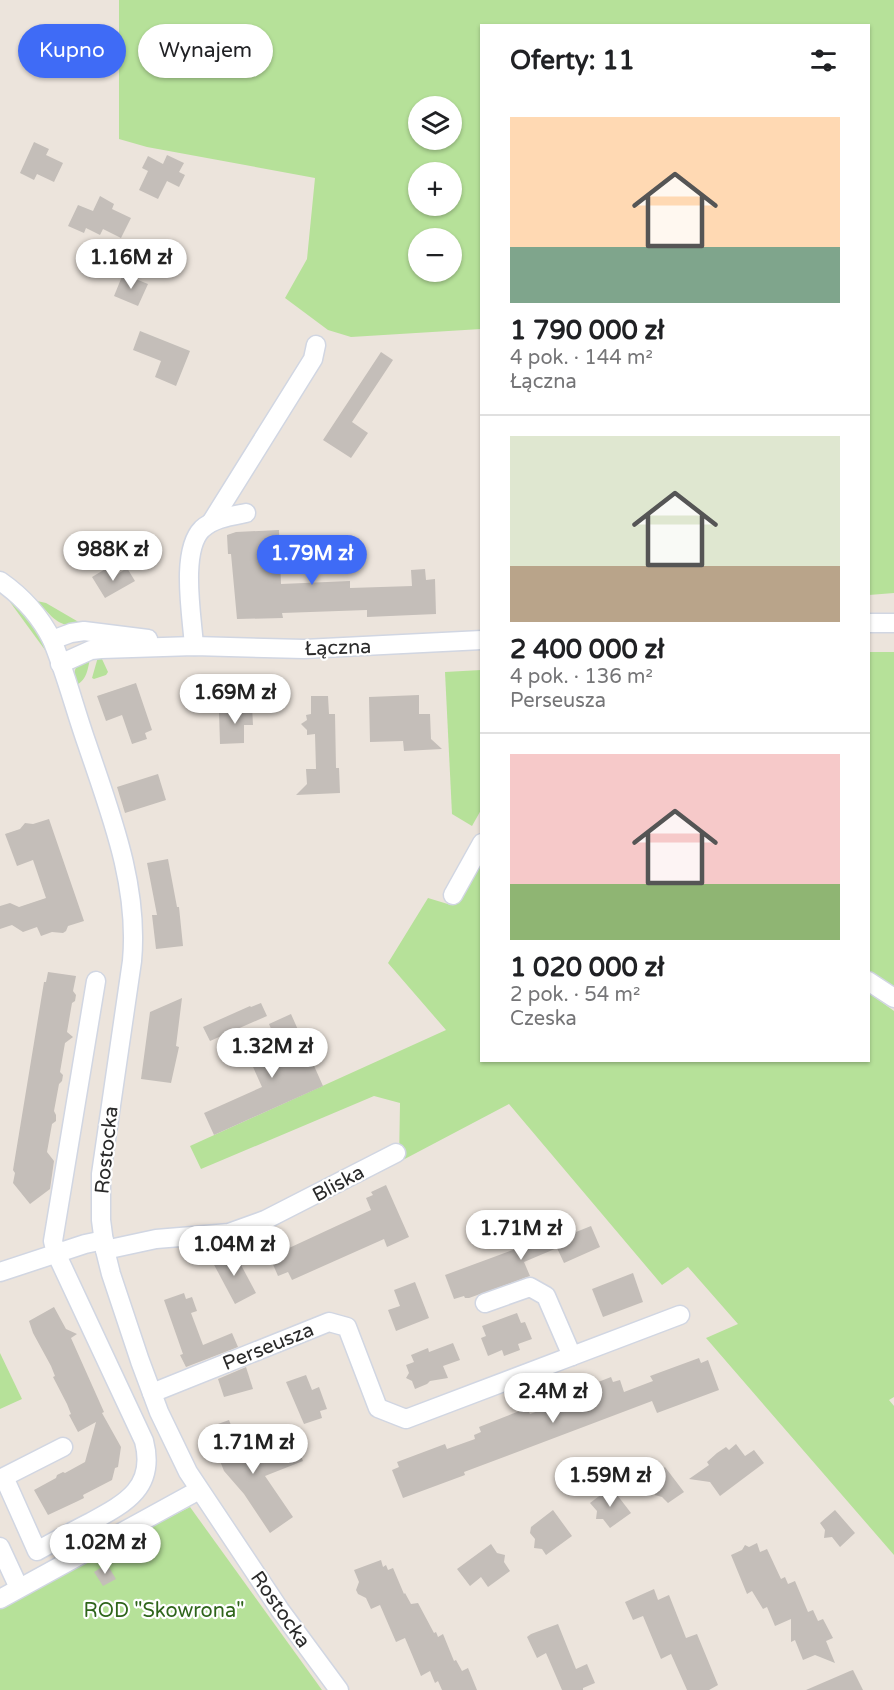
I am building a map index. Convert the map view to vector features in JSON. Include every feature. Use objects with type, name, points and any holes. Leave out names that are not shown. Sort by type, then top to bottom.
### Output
[{"type":"street","points":[[194,646],[189,556],[196,537],[212,521],[313,359],[316,345]]},
{"type":"street","points":[[212,521],[246,513]]},
{"type":"street","name":"Rostocka","points":[[0,581],[36,613],[52,640],[121,848],[127,875],[133,916],[132,962],[101,1174],[104,1245],[117,1293],[152,1393],[178,1453],[199,1490],[280,1610],[339,1690]]},
{"type":"street","points":[[870,623],[894,623]]},
{"type":"street","name":"Łączna","points":[[52,640],[78,631],[93,631],[194,646]]},
{"type":"street","name":"Łączna","points":[[60,664],[91,650],[100,649],[194,646],[304,649],[480,640]]},
{"type":"street","points":[[453,895],[480,847]]},
{"type":"street","points":[[37,1551],[123,1504],[138,1488],[147,1459],[144,1441],[56,1253],[53,1234],[96,981]]},
{"type":"street","points":[[870,982],[894,998]]},
{"type":"street","name":"Bliska","points":[[0,1272],[56,1253],[104,1245],[229,1233],[266,1220],[396,1153]]},
{"type":"street","points":[[485,1303],[530,1287],[546,1296],[572,1356]]},
{"type":"street","name":"Perseusza","points":[[152,1393],[329,1322],[346,1327],[378,1408],[406,1419],[680,1315]]},
{"type":"street","points":[[55,1571],[37,1551],[4,1478],[63,1447]]},
{"type":"street","points":[[0,1599],[180,1506],[199,1490]]},
{"type":"street","points":[[0,1547],[19,1588]]},
{"type":"green space","points":[[119,0],[894,0],[894,593],[870,595],[870,24],[480,24],[480,329],[351,337],[328,330],[285,298],[307,259],[315,178],[147,147],[119,139],[119,78],[126,78],[126,24],[119,24]]},
{"type":"green space","points":[[11,600],[27,617],[43,642],[45,650],[10,602]]},
{"type":"green space","points":[[37,601],[46,603],[82,624],[67,625],[56,620]]},
{"type":"green space","points":[[870,652],[894,652],[894,989],[870,973]]},
{"type":"green space","points":[[91,654],[85,676],[76,685],[75,670],[82,660]]},
{"type":"green space","points":[[98,657],[102,659],[108,672],[94,679],[92,678]]},
{"type":"green space","points":[[480,670],[480,812],[472,826],[452,814],[445,672]]},
{"type":"green space","points":[[480,863],[480,1062],[870,1062],[870,994],[894,1011],[894,1397],[889,1400],[894,1406],[894,1555],[706,1338],[738,1324],[688,1267],[662,1285],[509,1104],[399,1162],[400,1103],[374,1096],[201,1169],[190,1146],[446,1030],[388,963],[428,898],[451,905]]},
{"type":"green space","points":[[0,1353],[22,1399],[0,1409]]},
{"type":"green space","name":"ROD \"Skowrona\"","points":[[190,1507],[322,1690],[0,1690],[0,1608],[73,1567]]},
{"type":"building","points":[[34,142],[49,149],[46,155],[63,163],[54,182],[37,174],[34,180],[20,173]]},
{"type":"building","points":[[167,155],[184,163],[179,172],[185,175],[179,187],[167,181],[158,199],[139,190],[148,171],[142,168],[148,156],[163,164]]},
{"type":"building","points":[[100,196],[114,204],[112,209],[131,218],[121,238],[103,229],[100,235],[86,228],[84,233],[68,226],[78,205],[93,211]]},
{"type":"building","points":[[123,274],[148,284],[138,306],[114,296]]},
{"type":"building","points":[[140,331],[190,351],[176,386],[155,377],[161,361],[133,350]]},
{"type":"building","points":[[381,352],[393,360],[352,422],[368,433],[351,458],[323,440]]},
{"type":"building","points":[[279,530],[281,584],[350,581],[350,588],[412,586],[411,570],[425,569],[426,580],[435,579],[436,614],[367,617],[367,610],[282,613],[283,618],[237,619],[227,535],[236,532]]},
{"type":"building","points":[[107,568],[113,577],[127,568],[135,581],[105,598],[92,577]]},
{"type":"building","points":[[136,683],[152,730],[145,733],[147,739],[132,744],[122,715],[106,721],[97,696]]},
{"type":"building","points":[[419,695],[419,714],[430,714],[431,739],[442,749],[404,751],[403,741],[370,742],[369,697]]},
{"type":"building","points":[[311,696],[328,696],[329,714],[335,714],[336,768],[339,768],[340,793],[296,795],[307,784],[306,769],[316,769],[315,734],[307,735],[307,730],[301,724],[307,720],[306,715],[311,714]]},
{"type":"building","points":[[252,706],[253,725],[244,725],[244,743],[220,744],[219,712],[234,711],[234,707]]},
{"type":"building","points":[[158,774],[166,800],[125,813],[117,787]]},
{"type":"building","points":[[49,819],[84,921],[68,926],[63,933],[52,932],[41,936],[37,927],[23,932],[12,925],[0,929],[0,906],[10,903],[19,907],[46,898],[33,860],[17,866],[5,834],[20,829],[25,823],[33,824]]},
{"type":"building","points":[[168,859],[177,907],[179,907],[183,946],[156,949],[152,915],[157,915],[147,863]]},
{"type":"building","points":[[48,972],[76,976],[73,991],[76,995],[72,1003],[67,1032],[73,1037],[65,1043],[60,1072],[63,1075],[54,1111],[56,1121],[52,1124],[47,1152],[54,1161],[50,1189],[30,1204],[13,1183],[15,1173],[13,1170],[44,982],[46,982]]},
{"type":"building","points":[[182,998],[176,1046],[179,1047],[171,1083],[141,1079],[150,1012]]},
{"type":"building","points":[[261,1003],[267,1016],[210,1041],[203,1027]]},
{"type":"building","points":[[291,1014],[323,1086],[214,1135],[204,1113],[262,1087],[249,1058],[278,1045],[269,1024]]},
{"type":"building","points":[[386,1185],[409,1237],[387,1247],[384,1239],[292,1280],[288,1272],[278,1276],[268,1253],[287,1245],[289,1248],[371,1210],[366,1198],[373,1195],[371,1192]]},
{"type":"building","points":[[571,1220],[576,1232],[591,1226],[600,1247],[564,1263],[557,1248],[524,1262],[530,1276],[469,1298],[464,1296],[454,1299],[445,1275],[537,1241],[534,1235]]},
{"type":"building","points":[[233,1250],[256,1293],[235,1304],[212,1261]]},
{"type":"building","points":[[633,1273],[643,1302],[603,1317],[592,1289]]},
{"type":"building","points":[[415,1282],[429,1318],[396,1331],[388,1310],[400,1306],[394,1290]]},
{"type":"building","points":[[184,1293],[186,1299],[192,1297],[197,1311],[191,1313],[203,1345],[232,1333],[238,1347],[186,1367],[180,1355],[183,1354],[164,1300]]},
{"type":"building","points":[[54,1307],[66,1329],[77,1334],[71,1338],[104,1412],[102,1413],[121,1447],[118,1467],[115,1468],[112,1480],[83,1495],[84,1498],[48,1515],[34,1490],[56,1478],[57,1475],[85,1462],[96,1422],[78,1432],[53,1377],[55,1376],[51,1366],[33,1333],[29,1321]]},
{"type":"building","points":[[517,1313],[521,1323],[525,1322],[532,1339],[518,1344],[520,1350],[504,1356],[502,1350],[488,1356],[481,1338],[486,1336],[482,1326]]},
{"type":"building","points":[[453,1343],[460,1360],[443,1366],[448,1378],[430,1381],[415,1389],[412,1381],[406,1378],[409,1373],[406,1365],[414,1362],[411,1355],[428,1348],[429,1352]]},
{"type":"building","points":[[699,1358],[701,1363],[708,1360],[719,1390],[657,1413],[652,1401],[464,1472],[465,1475],[403,1498],[392,1470],[399,1467],[397,1462],[445,1444],[447,1449],[475,1439],[474,1435],[481,1432],[479,1427],[527,1408],[530,1414],[549,1407],[564,1401],[562,1396],[611,1377],[613,1382],[620,1380],[624,1392],[653,1381],[650,1376]]},
{"type":"building","points":[[246,1367],[253,1389],[224,1397],[218,1379]]},
{"type":"building","points":[[306,1375],[312,1390],[319,1387],[327,1409],[320,1411],[322,1418],[304,1424],[286,1382]]},
{"type":"building","points":[[229,1420],[234,1433],[238,1431],[251,1467],[298,1448],[303,1461],[265,1476],[293,1517],[270,1533],[244,1494],[224,1471],[207,1428]]},
{"type":"building","points":[[736,1444],[745,1456],[754,1450],[764,1463],[720,1496],[710,1482],[689,1479],[709,1465],[707,1462],[717,1453],[726,1447],[729,1450]]},
{"type":"building","points":[[665,1467],[684,1492],[668,1503],[662,1497],[655,1495],[656,1488],[649,1478]]},
{"type":"building","points":[[611,1487],[631,1513],[610,1528],[603,1519],[596,1519],[597,1511],[590,1503]]},
{"type":"building","points":[[553,1510],[572,1536],[546,1555],[542,1549],[534,1548],[535,1539],[530,1533],[531,1527]]},
{"type":"building","points":[[835,1510],[855,1533],[840,1547],[832,1537],[824,1538],[825,1530],[820,1523]]},
{"type":"building","points":[[757,1543],[760,1552],[767,1549],[781,1579],[785,1577],[788,1584],[795,1581],[808,1612],[813,1610],[818,1621],[823,1619],[833,1638],[826,1641],[835,1663],[815,1655],[803,1660],[795,1640],[791,1642],[791,1619],[775,1626],[767,1607],[763,1609],[752,1591],[747,1594],[731,1555],[742,1550],[745,1545],[749,1547]]},
{"type":"building","points":[[491,1544],[497,1553],[505,1555],[504,1562],[510,1571],[488,1587],[481,1577],[470,1586],[457,1569]]},
{"type":"building","points":[[381,1560],[383,1567],[386,1565],[388,1570],[393,1568],[404,1594],[411,1604],[418,1603],[434,1633],[436,1632],[438,1637],[443,1634],[454,1661],[456,1660],[462,1671],[468,1668],[477,1690],[442,1690],[438,1681],[435,1683],[430,1671],[421,1676],[405,1638],[396,1642],[380,1605],[371,1609],[366,1598],[358,1594],[356,1590],[359,1582],[354,1570]]},
{"type":"building","points":[[107,1564],[116,1579],[103,1586],[94,1572]]},
{"type":"building","points":[[654,1589],[658,1600],[669,1595],[686,1638],[697,1634],[718,1685],[709,1690],[687,1690],[671,1654],[661,1659],[643,1616],[633,1620],[625,1602]]},
{"type":"building","points":[[558,1624],[576,1669],[587,1664],[595,1683],[583,1690],[562,1690],[546,1653],[537,1658],[527,1637]]},
{"type":"building","points":[[853,1670],[863,1690],[806,1690],[850,1671]]}]
